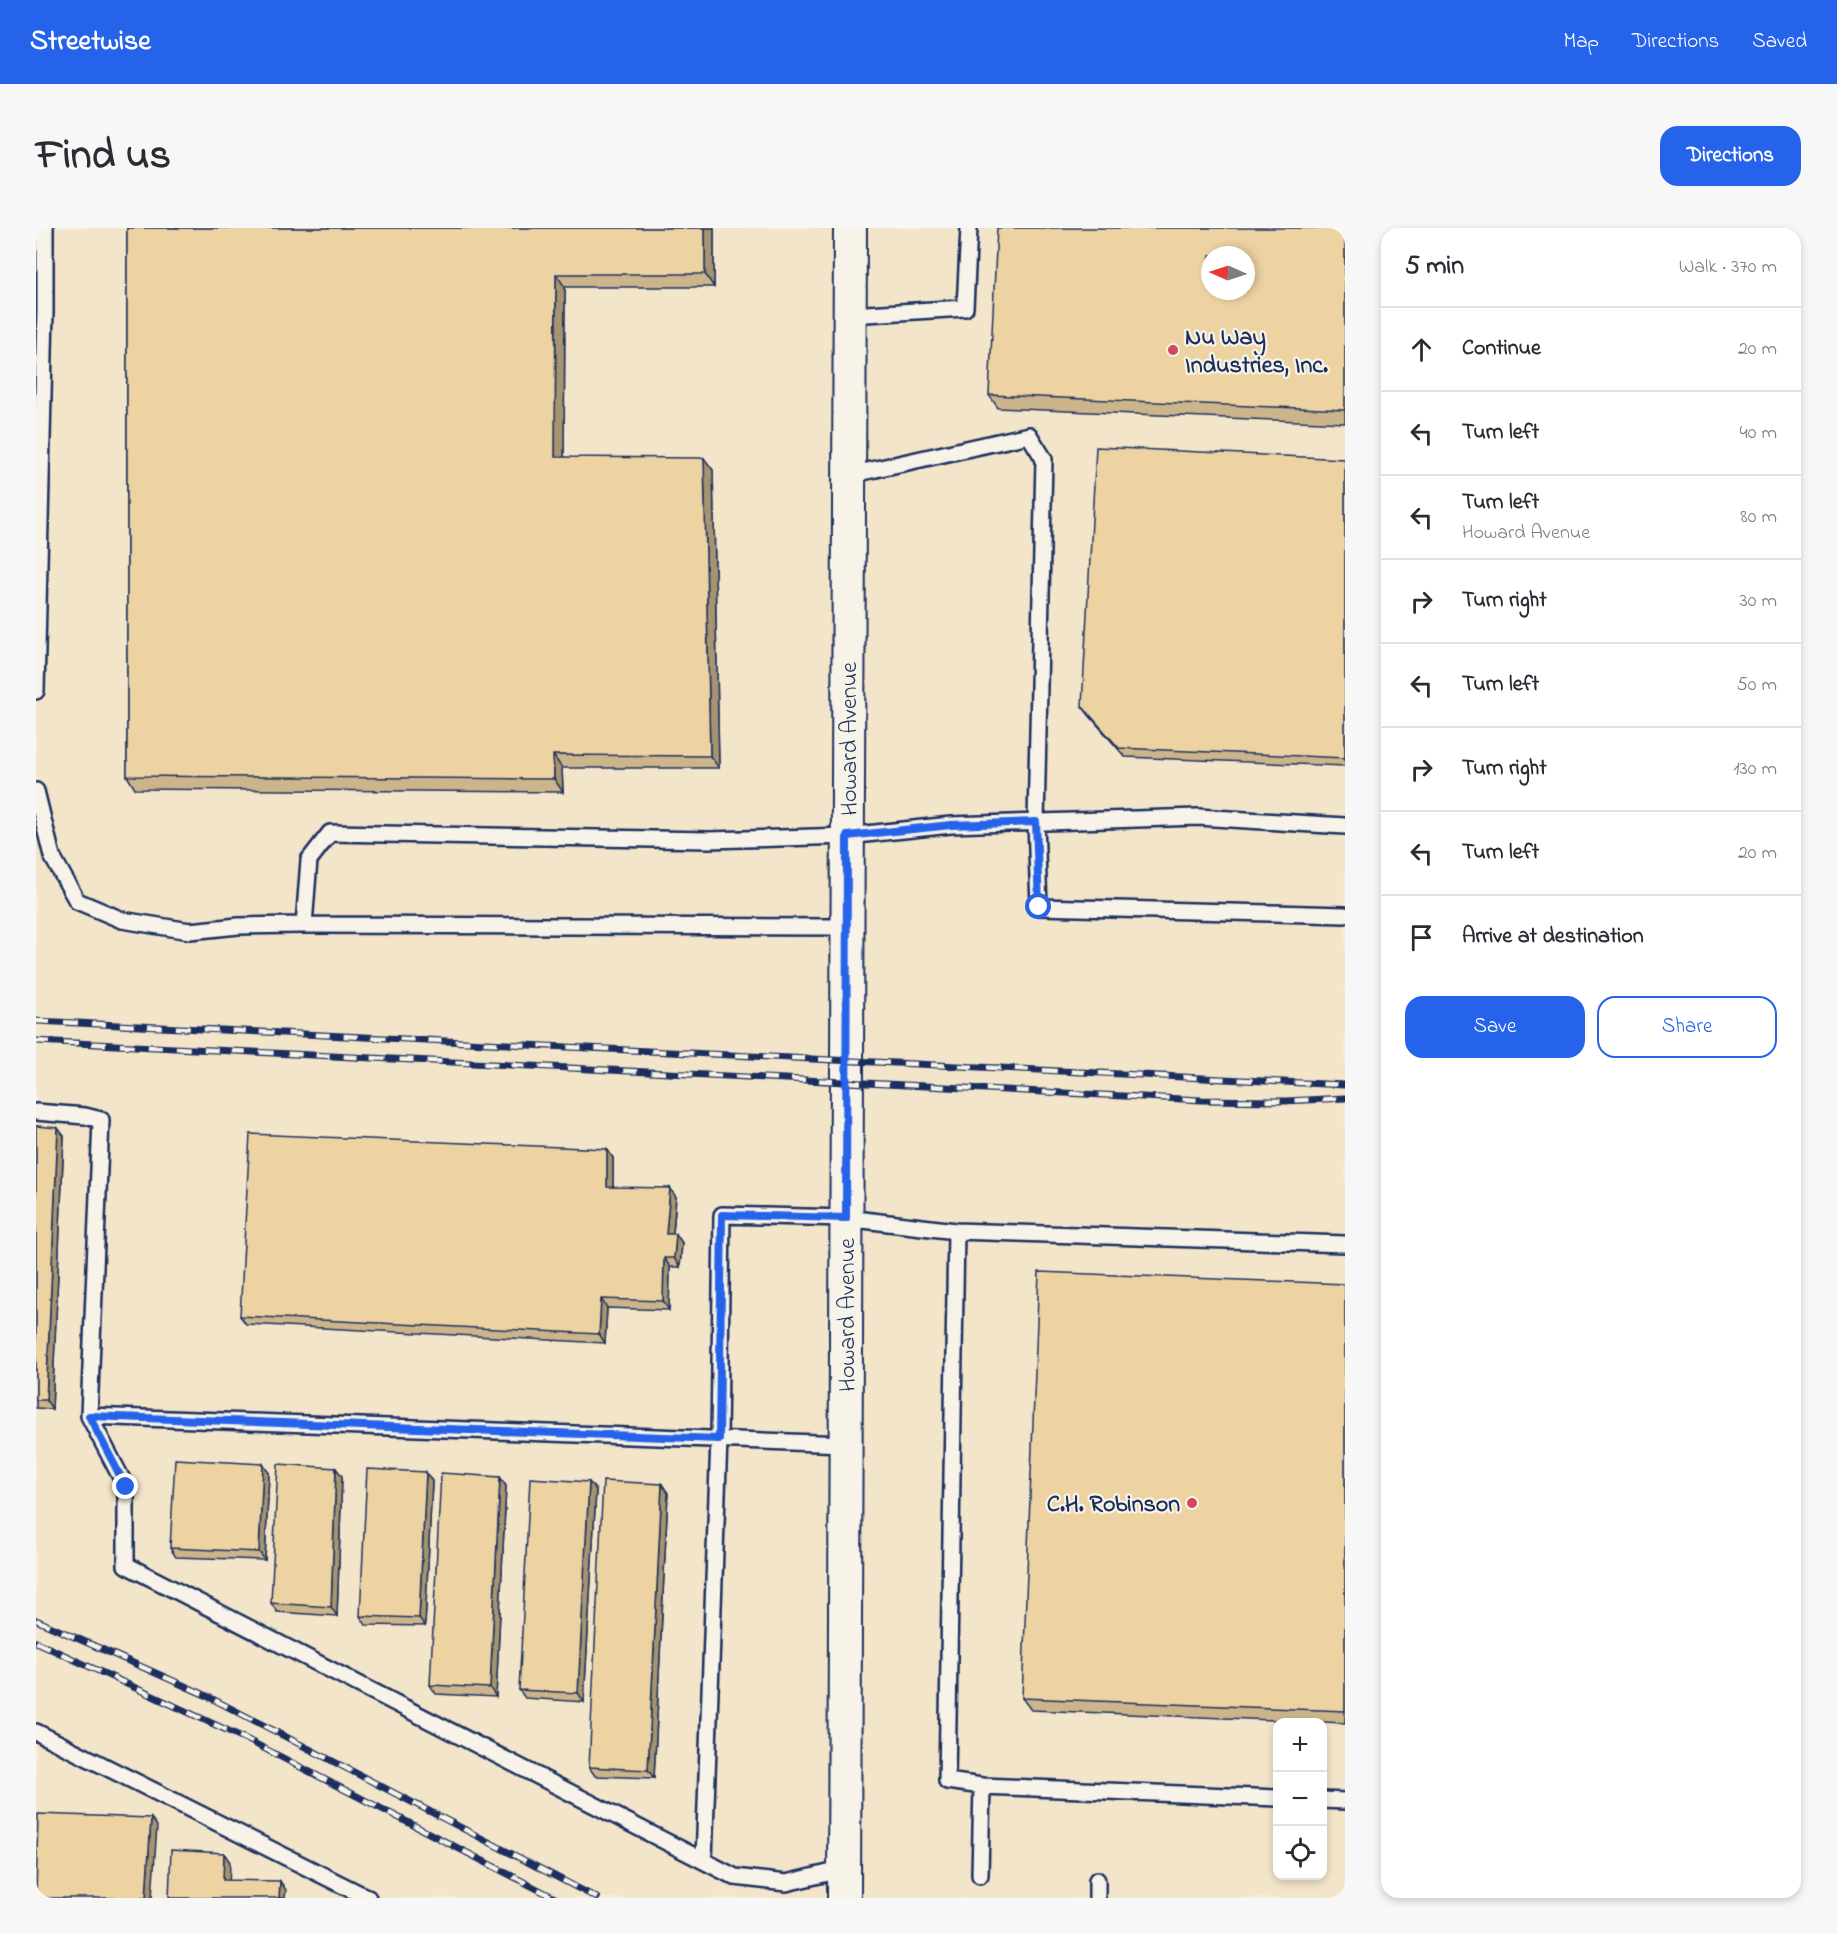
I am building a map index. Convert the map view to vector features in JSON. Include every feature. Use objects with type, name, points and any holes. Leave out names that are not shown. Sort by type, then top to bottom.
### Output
[{"type":"street","name":"Howard Avenue","points":[[844,1883],[850,228]]},
{"type":"lane","points":[[36,691],[45,228]]},
{"type":"lane","points":[[850,315],[965,308],[969,228]]},
{"type":"lane","points":[[849,475],[1029,435],[1044,459],[1036,822],[1039,907],[1345,915]]},
{"type":"lane","points":[[36,791],[52,856],[77,901],[122,920],[190,931],[238,926],[304,925],[846,927]]},
{"type":"lane","points":[[304,925],[309,860],[330,833],[708,840],[847,836],[951,825],[1198,817],[1345,826]]},
{"type":"lane","points":[[36,1112],[85,1116],[101,1120],[89,1416],[126,1487],[126,1565],[735,1877],[786,1883],[844,1883]]},
{"type":"lane","points":[[704,1861],[719,1439],[722,1215],[846,1218],[956,1231],[1345,1244]]},
{"type":"lane","points":[[956,1231],[948,1780],[982,1786],[1273,1798]]},
{"type":"lane","points":[[89,1416],[845,1444]]},
{"type":"lane","points":[[36,1732],[368,1898]]},
{"type":"lane","points":[[980,1875],[982,1786]]},
{"type":"lane","points":[[1327,1800],[1345,1801]]},
{"type":"lane","points":[[1096,1898],[1097,1880]]},
{"type":"shaded area","points":[[36,228],[1345,228],[1345,1898],[36,1898]]},
{"type":"building","points":[[127,228],[705,228],[705,274],[556,274],[555,457],[704,458],[710,756],[553,755],[554,779],[127,776]]},
{"type":"building","name":"Nu Way Industries, Inc.","points":[[997,228],[1345,228],[1345,410],[989,395]]},
{"type":"building","points":[[1096,447],[1345,459],[1345,758],[1119,748],[1082,706]]},
{"type":"building","points":[[36,1126],[58,1128],[46,1400],[36,1400]]},
{"type":"building","points":[[250,1134],[607,1149],[607,1187],[670,1188],[666,1234],[676,1234],[674,1258],[664,1258],[663,1301],[601,1299],[599,1334],[240,1316]]},
{"type":"building","name":"C.H. Robinson","points":[[1039,1272],[1345,1284],[1345,1711],[1022,1698]]},
{"type":"building","points":[[175,1459],[263,1464],[259,1552],[170,1548]]},
{"type":"building","points":[[278,1464],[336,1468],[331,1607],[271,1603]]},
{"type":"building","points":[[367,1469],[426,1472],[419,1618],[360,1616]]},
{"type":"building","points":[[441,1473],[500,1477],[490,1688],[430,1685]]},
{"type":"building","points":[[530,1478],[589,1482],[578,1693],[519,1690]]},
{"type":"building","points":[[603,1481],[662,1484],[648,1770],[589,1767]]},
{"type":"building","points":[[38,1814],[151,1818],[146,1898],[36,1898]]},
{"type":"building","points":[[171,1850],[224,1853],[223,1880],[280,1881],[279,1898],[169,1898]]},
{"type":"railway","points":[[36,1021],[1345,1085]]},
{"type":"railway","points":[[36,1041],[1202,1100],[1286,1101],[1345,1098]]},
{"type":"railway","points":[[36,1620],[203,1694],[597,1898]]},
{"type":"railway","points":[[36,1642],[246,1739],[555,1898]]},
{"type":"place","name":"Nu Way Industries, Inc.","points":[[1173,350]]},
{"type":"place","name":"C.H. Robinson","points":[[1192,1503]]},
{"type":"route","points":[[126,1487],[89,1416],[719,1439],[722,1215],[846,1218],[847,836],[951,825],[1036,822],[1039,907]]}]
